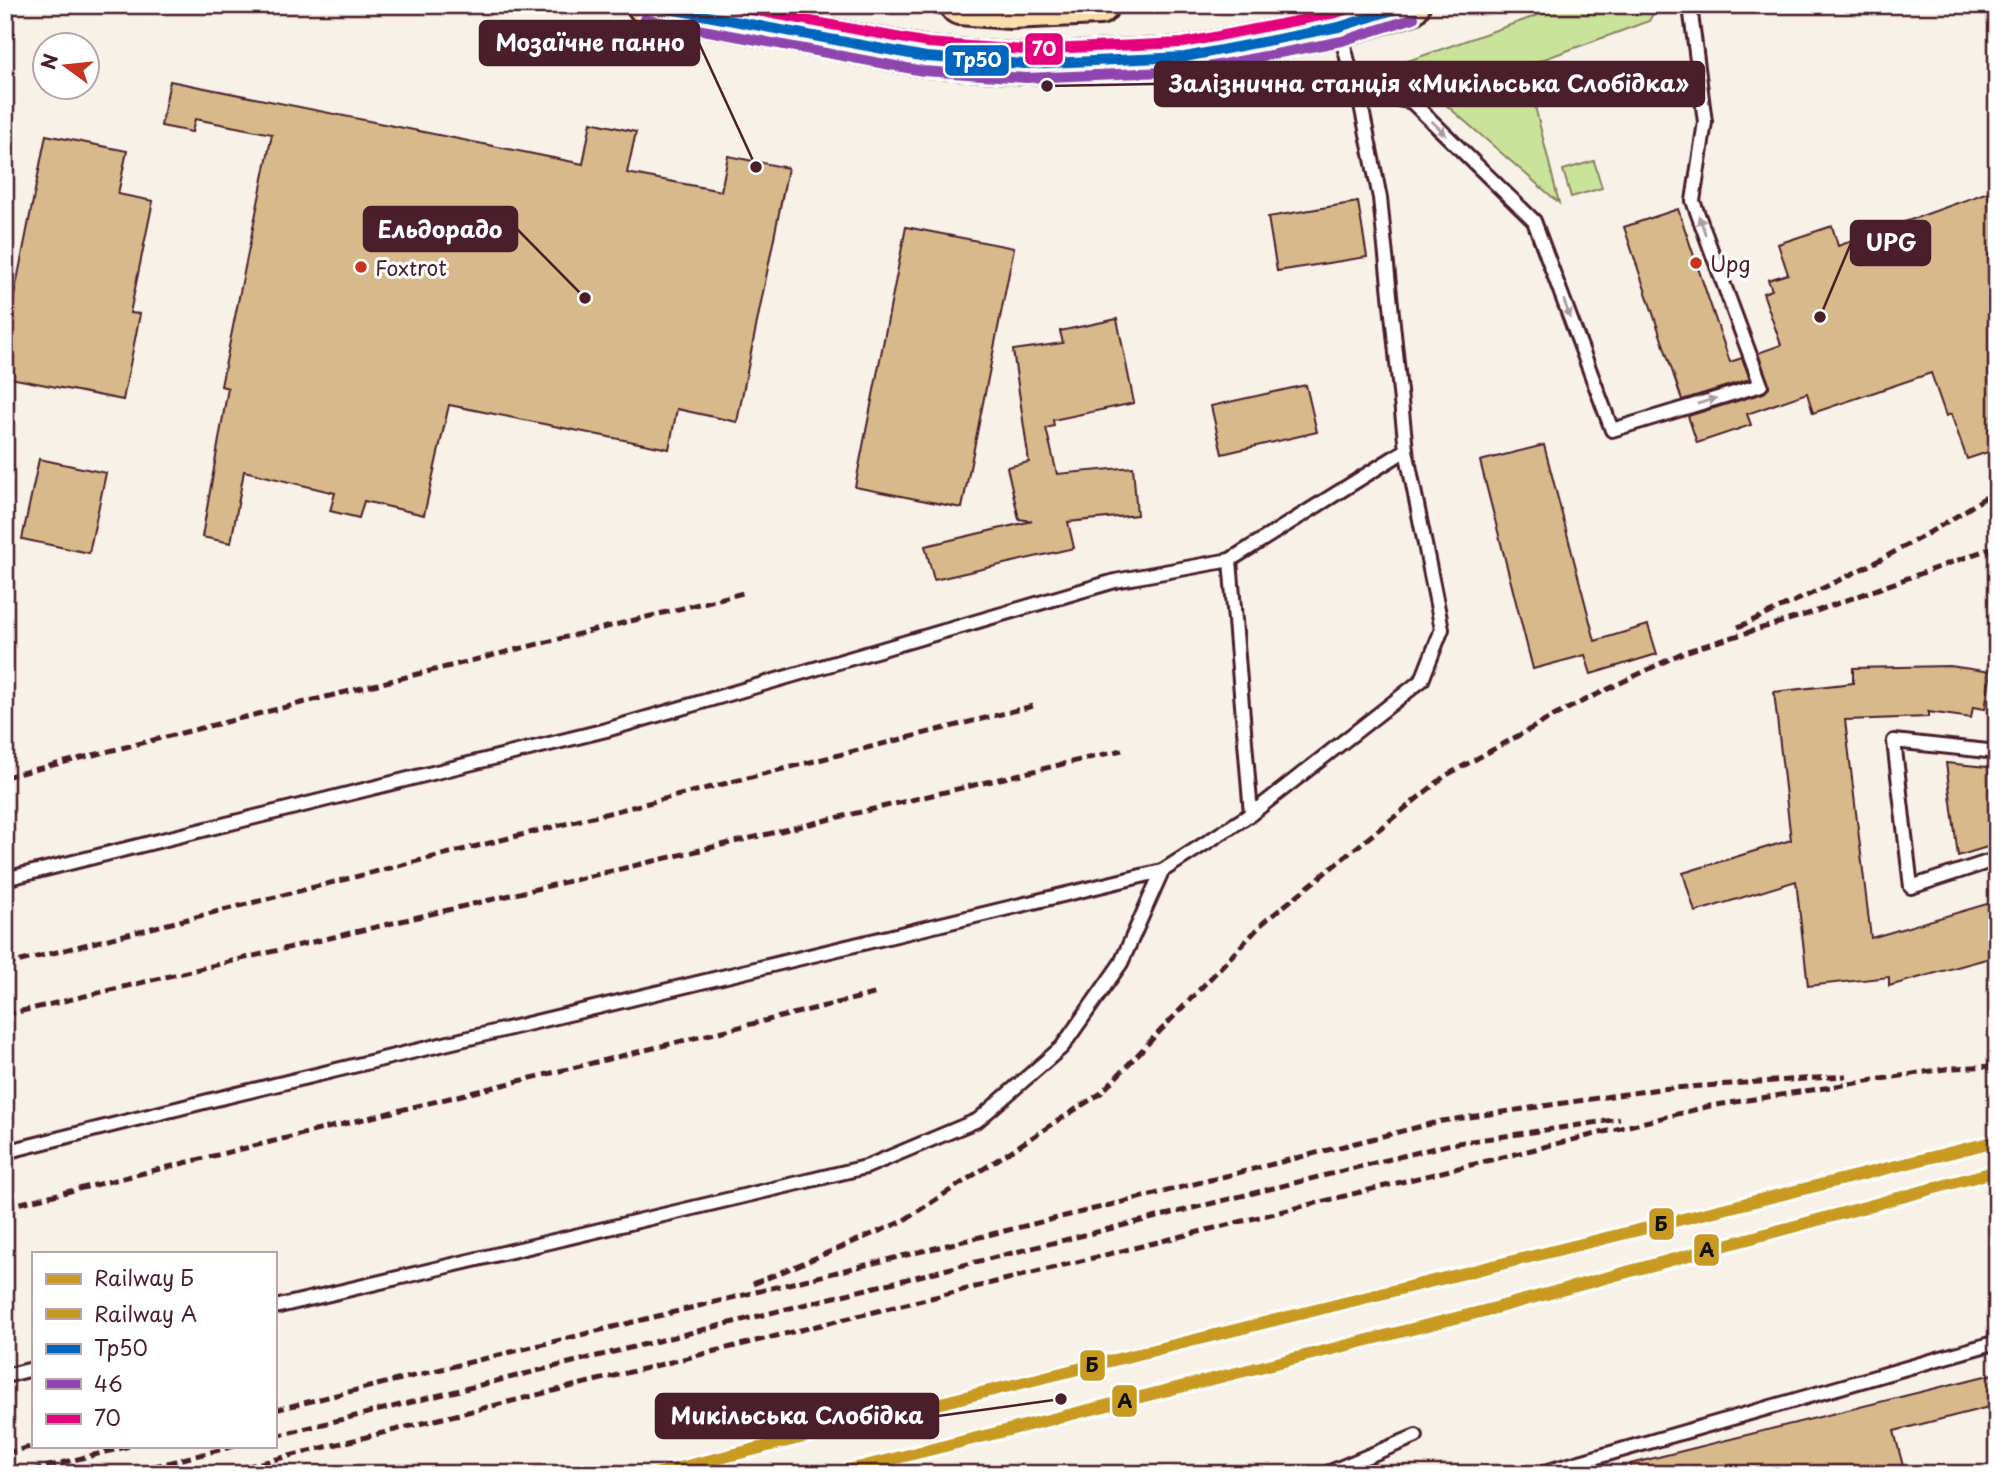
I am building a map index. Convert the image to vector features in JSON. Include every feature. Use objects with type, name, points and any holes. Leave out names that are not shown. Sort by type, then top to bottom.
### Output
[{"type":"main road","points":[[960,5],[1010,9],[1099,5]]},
{"type":"main road","points":[[663,8],[926,57],[1025,64],[1185,57],[1339,27],[1410,5]]},
{"type":"lane","points":[[1358,90],[1412,102],[1534,220],[1612,430],[1761,385],[1693,201],[1705,122],[1691,14],[1694,5]]},
{"type":"lane","points":[[663,8],[671,48]]},
{"type":"lane","points":[[5,1153],[221,1098],[1162,871],[1251,814],[1422,680],[1442,629],[1406,450],[1380,198],[1358,90],[1339,27]]},
{"type":"lane","points":[[5,879],[606,730],[1115,581],[1230,560],[1406,450]]},
{"type":"lane","points":[[1230,560],[1251,814]]},
{"type":"lane","points":[[1997,752],[1894,741],[1911,887],[1997,859]]},
{"type":"lane","points":[[276,1307],[866,1167],[978,1120],[1062,1047],[1121,963],[1162,871]]},
{"type":"lane","points":[[1538,1474],[1997,1342]]},
{"type":"lane","points":[[5,1376],[32,1369]]},
{"type":"lane","points":[[1325,1474],[1416,1436]]},
{"type":"green space","points":[[1567,5],[1658,5],[1649,21],[1525,66],[1559,203],[1399,64]]},
{"type":"green space","points":[[1594,161],[1602,188],[1571,197],[1563,170]]},
{"type":"building","points":[[170,81],[583,164],[591,122],[636,132],[627,173],[721,191],[728,156],[788,168],[737,422],[677,409],[669,449],[449,405],[424,515],[364,501],[359,518],[330,511],[335,493],[244,471],[231,543],[202,537],[228,388],[221,386],[272,134],[195,119],[192,132],[161,126]]},
{"type":"building","points":[[46,135],[127,151],[118,194],[153,201],[130,313],[140,314],[123,400],[5,377],[5,341]]},
{"type":"building","points":[[1988,192],[1997,217],[1997,449],[1967,459],[1951,414],[1946,416],[1931,373],[1813,413],[1807,393],[1747,414],[1751,425],[1697,443],[1688,416],[1764,393],[1769,387],[1758,353],[1781,345],[1763,293],[1772,290],[1768,280],[1788,274],[1778,244],[1832,226],[1838,246]]},
{"type":"building","points":[[1358,202],[1367,257],[1277,271],[1268,217]]},
{"type":"building","points":[[1678,209],[1730,362],[1742,358],[1750,379],[1682,400],[1624,227]]},
{"type":"building","points":[[906,227],[1014,248],[962,508],[855,487]]},
{"type":"building","points":[[1117,319],[1134,403],[1053,420],[1054,426],[1046,428],[1057,474],[1133,467],[1137,515],[1068,522],[1074,548],[934,580],[925,546],[1032,521],[1019,519],[1007,467],[1029,462],[1013,350],[1063,343],[1060,331]]},
{"type":"building","points":[[1306,385],[1317,432],[1222,454],[1211,406]]},
{"type":"building","points":[[1544,445],[1595,641],[1648,625],[1657,654],[1591,674],[1585,655],[1533,669],[1480,461]]},
{"type":"building","points":[[39,459],[106,473],[89,553],[22,539]]},
{"type":"building","points":[[1950,666],[1991,672],[1985,709],[1973,707],[1971,718],[1928,712],[1928,717],[1845,720],[1871,938],[1997,901],[1997,956],[1889,986],[1889,977],[1808,986],[1796,881],[1695,912],[1683,873],[1791,840],[1774,692],[1853,683],[1853,668]]},
{"type":"building","points":[[1946,763],[1997,768],[1997,844],[1958,856]]},
{"type":"building","points":[[1997,1373],[1997,1405],[1894,1431],[1905,1474],[1631,1474],[1630,1464]]},
{"type":"railway","points":[[1738,627],[1838,581],[1903,547],[1967,510],[1997,489]]},
{"type":"railway","points":[[753,1284],[901,1222],[1101,1093],[1263,923],[1445,776],[1563,711],[1684,652],[1811,613],[1997,546]]},
{"type":"railway","points":[[5,777],[743,593]]},
{"type":"railway","points":[[5,965],[1037,705]]},
{"type":"railway","points":[[5,1015],[1122,750]]},
{"type":"railway","points":[[5,1207],[878,993]]},
{"type":"railway","points":[[216,1474],[1710,1106],[1951,1068],[1997,1066]]},
{"type":"railway","points":[[276,1410],[1442,1121],[1659,1089],[1846,1076]]},
{"type":"railway","points":[[276,1436],[1451,1144],[1620,1119]]},
{"type":"railway","points":[[5,1453],[32,1447]]},
{"type":"railway","points":[[17,1474],[122,1448]]},
{"type":"railway","points":[[123,1474],[227,1448]]},
{"type":"rail line","name":"Б","points":[[655,1474],[1997,1141]]},
{"type":"rail line","name":"A","points":[[833,1474],[1488,1310],[1997,1171]]},
{"type":"transit line","name":"Тр50","points":[[648,5],[926,57],[1025,64],[1185,57],[1339,27],[1409,5]]},
{"type":"transit line","name":"70","points":[[725,5],[928,43],[1025,50],[1183,43],[1336,13],[1362,5]]},
{"type":"transit line","name":"46","points":[[644,19],[923,71],[1026,78],[1187,71],[1342,41],[1414,18]]},
{"type":"place","name":"Залізнична станція «Микільська Слобідка»","points":[[1047,86]]},
{"type":"place","name":"Мозаїчне панно","points":[[756,167]]},
{"type":"place","name":"Upg","points":[[1696,263]]},
{"type":"place","name":"Foxtrot","points":[[361,267]]},
{"type":"place","name":"Ельдорадо","points":[[585,298]]},
{"type":"place","name":"UPG","points":[[1820,317]]},
{"type":"place","name":"Микільська Слобідка","points":[[1061,1399]]}]
